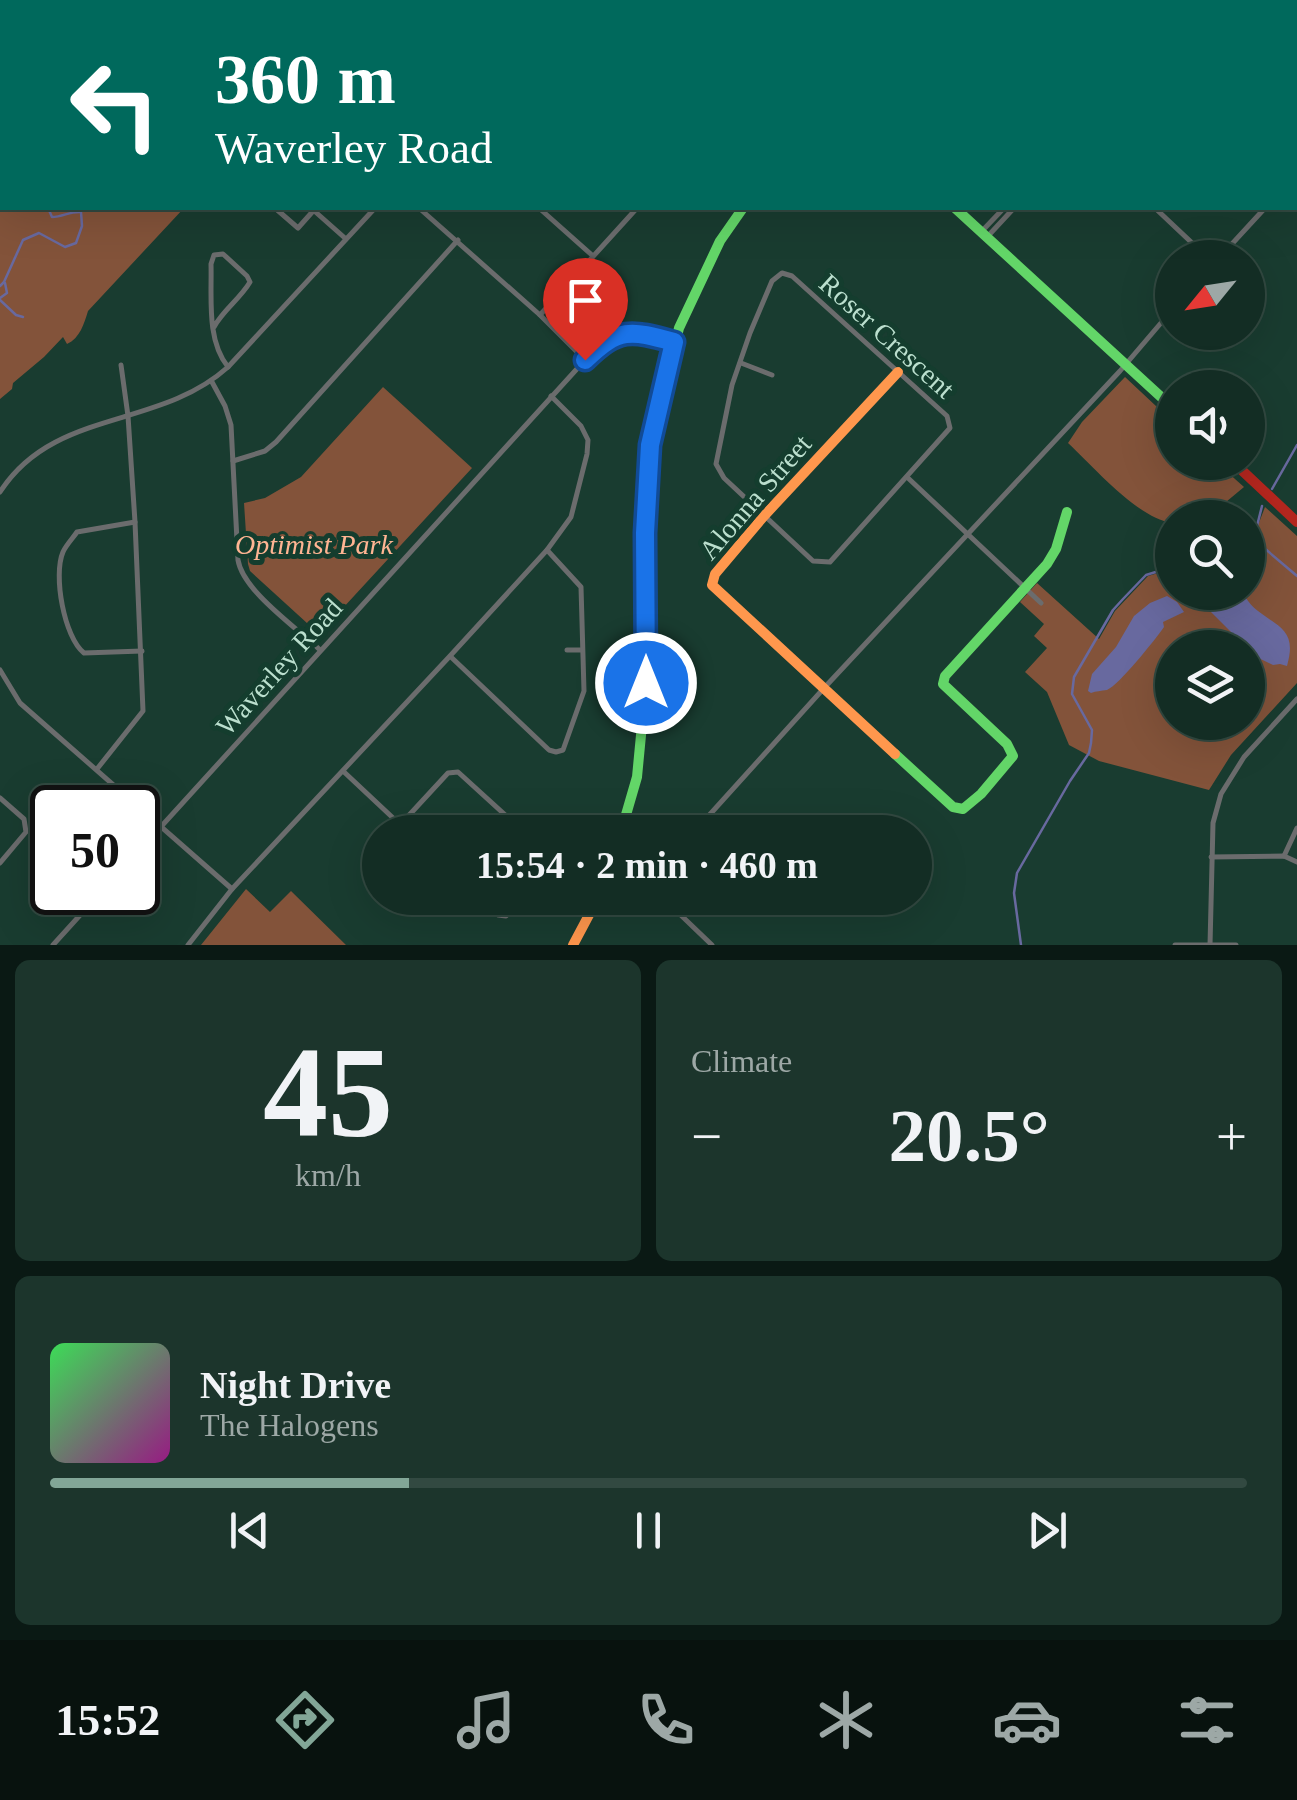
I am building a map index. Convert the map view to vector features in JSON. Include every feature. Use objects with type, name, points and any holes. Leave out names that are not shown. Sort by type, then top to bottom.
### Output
[{"type":"street","points":[[277,210],[298,228],[311,210]]},
{"type":"street","points":[[313,210],[346,239]]},
{"type":"street","points":[[0,492],[11,474],[48,444],[73,432],[171,402],[212,381],[373,210]]},
{"type":"street","points":[[422,210],[540,314],[585,360]]},
{"type":"street","points":[[541,210],[593,256]]},
{"type":"street","points":[[540,314],[635,210]]},
{"type":"street","points":[[626,815],[637,777],[646,683],[645,533],[650,445],[674,342],[720,241],[741,210]]},
{"type":"street","points":[[957,210],[1155,391]]},
{"type":"street","points":[[983,235],[1002,210]]},
{"type":"street","points":[[983,235],[1012,210]]},
{"type":"street","points":[[1156,210],[1189,240]]},
{"type":"street","points":[[1236,240],[1263,210]]},
{"type":"street","points":[[233,461],[264,451],[276,442],[458,240]]},
{"type":"street","points":[[214,327],[250,282],[222,254],[214,255],[211,264],[214,327],[220,357],[228,367]]},
{"type":"street","name":"Roser Crescent","points":[[782,274],[792,276],[898,372],[946,416],[950,428],[830,562],[813,561],[724,478],[716,464],[732,386],[772,281],[782,274]]},
{"type":"street","points":[[709,815],[1155,330]]},
{"type":"street","name":"Waverley Road","points":[[160,827],[604,341],[639,332],[674,342]]},
{"type":"street","points":[[741,363],[772,375]]},
{"type":"street","points":[[97,769],[143,711],[135,522],[121,364]]},
{"type":"street","name":"Alonna Street","points":[[825,687],[712,585],[715,574],[764,516],[898,372]]},
{"type":"street","points":[[212,381],[231,425],[242,575],[320,650]]},
{"type":"street","points":[[188,945],[232,889],[450,656],[571,517],[588,440],[581,426],[552,396]]},
{"type":"street","points":[[908,478],[1041,603]]},
{"type":"street","points":[[1252,480],[1297,522]]},
{"type":"street","points":[[825,687],[953,807],[963,809],[1013,756],[1007,744],[944,684],[945,676],[1047,564],[1068,512]]},
{"type":"street","points":[[135,522],[78,532],[63,550],[62,615],[84,653],[142,651]]},
{"type":"street","points":[[450,656],[548,750],[563,750],[584,691],[581,586],[546,550]]},
{"type":"street","points":[[567,650],[581,650]]},
{"type":"street","points":[[0,670],[20,704],[114,785]]},
{"type":"street","points":[[1210,944],[1212,823],[1225,785],[1244,757],[1297,700]]},
{"type":"street","points":[[343,772],[390,815]]},
{"type":"street","points":[[409,815],[448,774],[458,772],[505,815]]},
{"type":"street","points":[[0,798],[24,819],[26,832],[0,863]]},
{"type":"street","points":[[160,827],[232,889]]},
{"type":"street","points":[[1284,856],[1297,828]]},
{"type":"street","points":[[1211,857],[1284,856],[1297,862]]},
{"type":"street","points":[[54,945],[81,915]]},
{"type":"street","points":[[573,945],[589,915]]},
{"type":"street","points":[[681,915],[712,945]]},
{"type":"street","points":[[1175,945],[1236,945]]},
{"type":"green space","points":[[0,210],[182,210],[88,311],[75,338],[67,344],[63,337],[0,399]]},
{"type":"green space","points":[[1125,377],[1155,405],[1155,480],[1236,480],[1244,487],[1228,500],[1155,500],[1155,517],[1117,490],[1068,443],[1082,422]]},
{"type":"green space","name":"Optimist Park","points":[[383,387],[472,468],[319,634],[250,571],[244,503],[265,498],[301,477]]},
{"type":"green space","points":[[1265,507],[1297,536],[1297,683],[1265,718],[1265,630],[1155,630],[1155,740],[1245,740],[1209,790],[1099,761],[1069,745],[1047,692],[1025,672],[1047,648],[1034,636],[1044,624],[1020,602],[1037,583],[1099,639],[1115,611],[1148,576],[1155,574],[1155,610],[1265,610]]},
{"type":"green space","points":[[246,889],[270,912],[291,891],[346,945],[201,945]]},
{"type":"water","points":[[1155,601],[1155,610],[1184,612],[1163,622],[1162,630],[1155,630],[1153,642],[1113,686],[1088,691],[1092,674],[1116,647],[1134,616]]},
{"type":"water","points":[[1257,610],[1288,638],[1287,666],[1265,661],[1265,630],[1229,630],[1210,611]]},
{"type":"waterway","points":[[0,286],[23,240],[39,233],[65,247],[76,243],[82,226],[81,212],[52,217],[49,210]]},
{"type":"waterway","points":[[0,298],[7,293],[5,283]]},
{"type":"waterway","points":[[0,300],[23,317]]},
{"type":"waterway","points":[[1272,489],[1297,445]]},
{"type":"waterway","points":[[1265,549],[1297,576]]},
{"type":"waterway","points":[[1021,945],[1014,893],[1017,873],[1089,753],[1091,743],[1092,730],[1072,694],[1074,677],[1113,610],[1146,575],[1155,572]]},
{"type":"traffic: fast","points":[[626,815],[637,777],[646,683],[645,533],[650,445],[679,328],[720,241],[742,210]]},
{"type":"traffic: fast","points":[[957,210],[1155,391]]},
{"type":"traffic: fast","points":[[895,754],[953,807],[963,809],[1013,756],[1007,744],[943,684],[945,676],[1047,564],[1056,549],[1067,512]]},
{"type":"traffic: slow","points":[[895,754],[712,585],[715,574],[764,516],[898,372]]},
{"type":"traffic: slow","points":[[573,945],[589,915]]},
{"type":"traffic: jam","points":[[1252,480],[1297,522]]},
{"type":"route","points":[[585,360],[604,341],[619,335],[639,332],[674,342],[650,445],[645,533],[646,683]]}]
